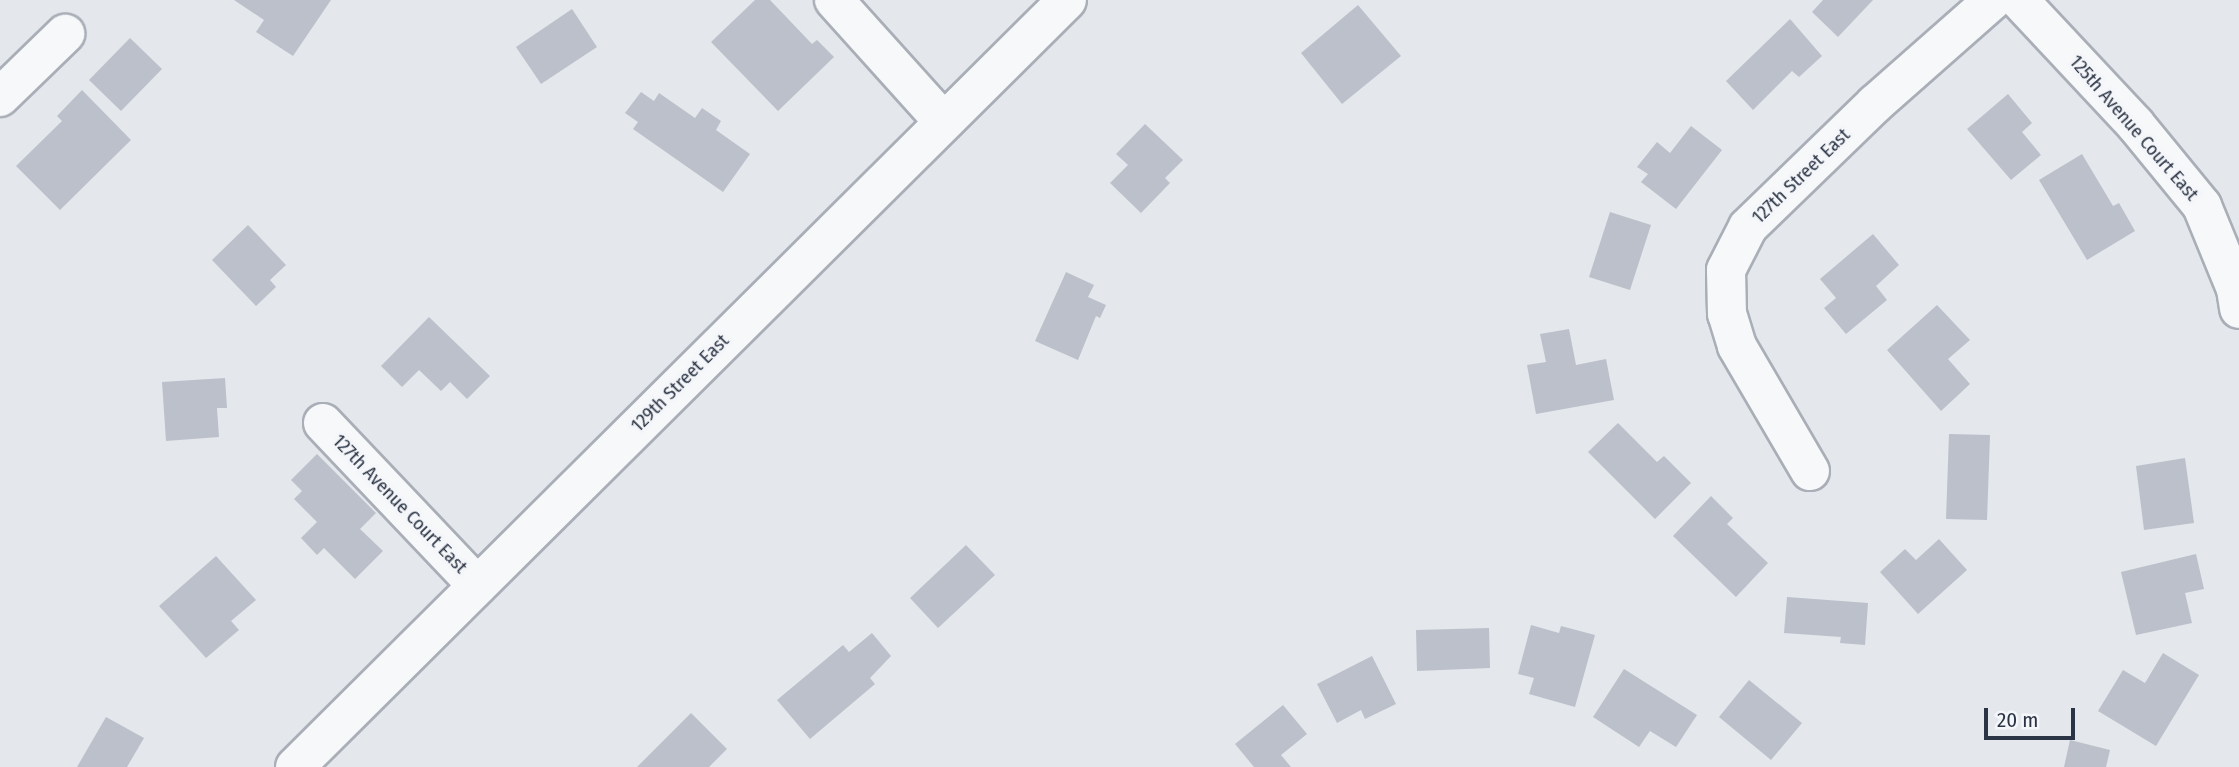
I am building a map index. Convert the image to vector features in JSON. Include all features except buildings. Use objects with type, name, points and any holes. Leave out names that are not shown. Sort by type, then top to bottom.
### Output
[{"type":"street","points":[[834,0],[944,122]]},
{"type":"street","name":"129th Street East","points":[[295,767],[1067,0]]},
{"type":"street","name":"127th Street East","points":[[1810,471],[1737,346],[1727,314],[1726,270],[1748,228],[1875,104],[1993,0]]},
{"type":"street","name":"125th Avenue Court East","points":[[2019,0],[2135,124],[2202,206],[2236,289],[2239,309]]},
{"type":"street","points":[[0,97],[65,34]]},
{"type":"street","name":"127th Avenue Court East","points":[[323,423],[477,585]]}]
